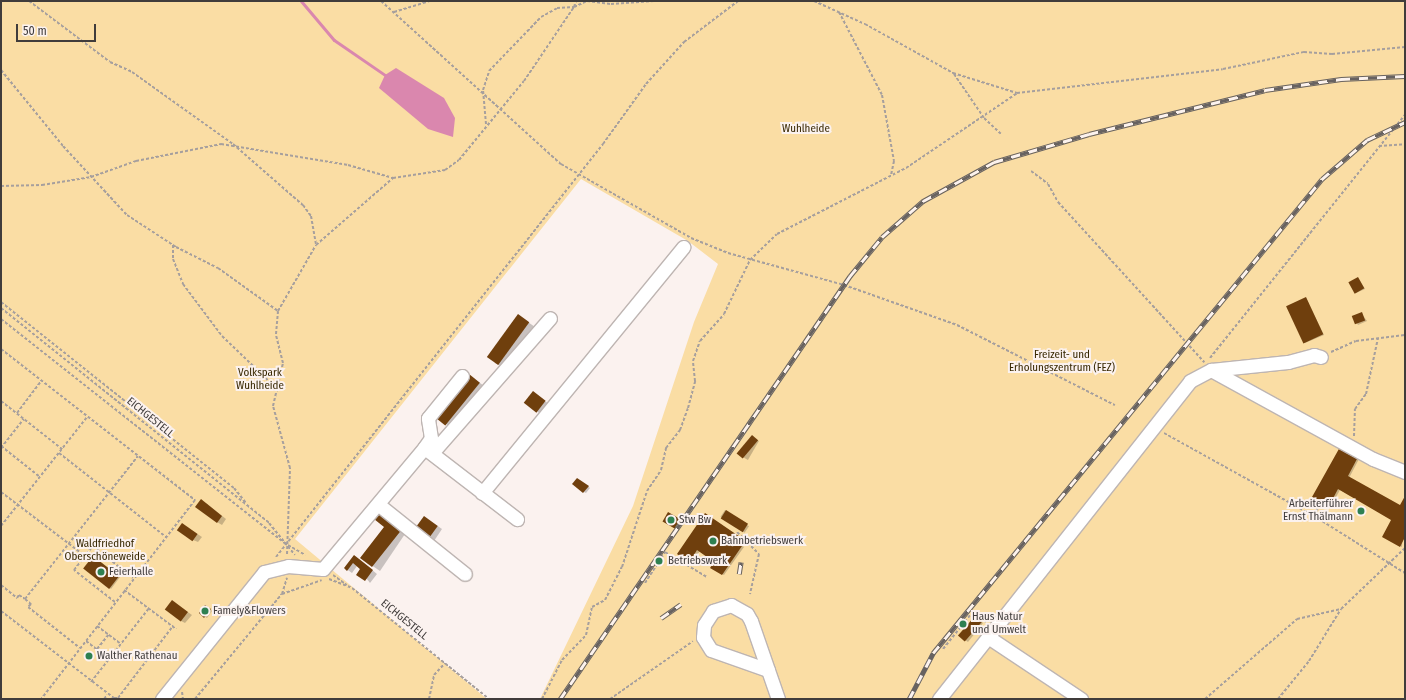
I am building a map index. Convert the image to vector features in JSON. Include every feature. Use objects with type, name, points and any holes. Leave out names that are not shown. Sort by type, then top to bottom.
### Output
[{"type":"lane","points":[[482,493],[683,247]]},
{"type":"lane","points":[[162,699],[264,572],[294,566],[316,571],[323,569],[379,505],[550,318]]},
{"type":"lane","points":[[939,699],[1195,376],[1208,367],[1288,362],[1314,355],[1321,357]]},
{"type":"lane","points":[[1208,367],[1352,447],[1405,472]]},
{"type":"lane","points":[[428,451],[431,438],[428,418],[462,376]]},
{"type":"lane","points":[[428,451],[517,519]]},
{"type":"lane","points":[[379,505],[465,574]]},
{"type":"lane","points":[[768,670],[742,658],[717,653],[703,637],[704,625],[713,611],[723,605],[737,607],[751,621],[768,670],[778,699]]},
{"type":"lane","points":[[992,633],[1081,699]]},
{"type":"path","points":[[29,1],[110,62],[132,72],[233,144],[303,205],[311,216],[316,245]]},
{"type":"path","points":[[381,1],[501,106],[537,144],[579,173],[707,246],[750,260],[844,286],[963,328],[1115,405]]},
{"type":"path","points":[[394,12],[430,1]]},
{"type":"path","points":[[1,186],[42,185],[91,178],[144,160],[233,144],[348,165],[393,178],[445,170],[459,160],[501,106],[524,81],[574,7],[576,1]]},
{"type":"path","points":[[486,125],[483,90],[496,62],[541,17],[557,8],[574,7],[588,1],[611,4],[654,1]]},
{"type":"path","points":[[286,544],[579,173],[662,65],[702,26],[738,1]]},
{"type":"path","points":[[814,1],[838,11],[953,73],[1017,93],[1223,69],[1304,52],[1332,54],[1405,47]]},
{"type":"path","points":[[838,11],[882,95],[894,161],[890,176]]},
{"type":"path","points":[[1,70],[91,178],[127,215],[173,245],[218,268],[278,311]]},
{"type":"path","points":[[953,73],[984,118],[1001,134]]},
{"type":"path","points":[[542,699],[562,660],[586,635],[592,607],[605,600],[615,581],[647,492],[661,470],[666,448],[680,430],[688,408],[690,390],[695,381],[694,361],[700,340],[724,314],[750,260],[788,227],[890,176],[984,118],[1017,93]]},
{"type":"path","points":[[1195,376],[1208,367],[1379,146],[1405,115]]},
{"type":"path","points":[[1379,146],[1405,144]]},
{"type":"path","points":[[1031,172],[1048,184],[1058,202],[1208,367]]},
{"type":"path","points":[[286,544],[292,490],[290,468],[273,406],[283,363],[276,334],[278,311],[316,245],[393,178]]},
{"type":"path","points":[[173,245],[172,259],[183,284],[222,336],[276,389]]},
{"type":"path","points":[[1,302],[234,488],[248,506]]},
{"type":"path","name":"EICHGESTELL","points":[[1,308],[269,523],[286,544]]},
{"type":"path","points":[[1,319],[264,530],[286,544]]},
{"type":"path","points":[[1321,357],[1348,344],[1378,338],[1405,335]]},
{"type":"path","points":[[1352,447],[1355,409],[1366,394],[1378,338]]},
{"type":"path","points":[[1,349],[195,500],[133,578],[41,699]]},
{"type":"path","points":[[17,413],[42,381]]},
{"type":"path","points":[[1,401],[62,449]]},
{"type":"path","points":[[1,526],[87,417]]},
{"type":"path","points":[[24,419],[1,447],[40,477]]},
{"type":"path","points":[[1147,437],[1158,432],[1172,436],[1314,516],[1405,573]]},
{"type":"path","points":[[59,453],[166,536]]},
{"type":"path","points":[[25,600],[138,456]]},
{"type":"path","points":[[1,492],[85,556]]},
{"type":"path","points":[[1314,516],[1320,503]]},
{"type":"path","points":[[737,532],[759,555],[755,562],[750,594]]},
{"type":"path","points":[[115,602],[74,570],[93,546],[133,578]]},
{"type":"path","points":[[1278,699],[1309,662],[1341,609],[1405,548]]},
{"type":"path","points":[[645,583],[664,552],[707,577]]},
{"type":"path","points":[[195,699],[282,594],[294,566]]},
{"type":"path","name":"EICHGESTELL","points":[[319,574],[352,588],[489,699]]},
{"type":"path","points":[[282,594],[326,577]]},
{"type":"path","points":[[1,585],[17,598],[19,595],[31,604],[28,607],[80,648]]},
{"type":"path","points":[[124,590],[176,629]]},
{"type":"path","points":[[91,682],[149,608]]},
{"type":"path","points":[[1206,699],[1297,619],[1341,609]]},
{"type":"path","points":[[1,611],[107,695],[118,698],[173,626]]},
{"type":"path","points":[[943,649],[972,614],[992,633]]},
{"type":"path","points":[[98,626],[121,644]]},
{"type":"path","points":[[97,649],[108,634]]},
{"type":"path","points":[[610,699],[678,650],[703,637]]},
{"type":"path","points":[[86,641],[109,659]]},
{"type":"path","points":[[428,699],[434,675],[445,663]]},
{"type":"path","points":[[104,699],[107,695]]},
{"type":"green space","points":[[1,1],[1405,1],[1405,699],[540,699],[633,506],[694,322],[718,264],[688,241],[581,179],[295,539],[487,699],[1,699]]},
{"type":"shaded area","points":[[396,68],[444,98],[455,118],[453,137],[428,129],[379,88],[385,75]]},
{"type":"building","points":[[1358,277],[1364,288],[1355,294],[1348,282]]},
{"type":"building","points":[[1306,297],[1323,334],[1303,343],[1286,306]]},
{"type":"building","points":[[1362,312],[1365,320],[1355,324],[1352,316]]},
{"type":"building","points":[[518,314],[529,322],[498,365],[487,357]]},
{"type":"building","points":[[469,374],[480,383],[445,426],[434,417]]},
{"type":"building","points":[[533,391],[546,401],[536,413],[524,403]]},
{"type":"building","points":[[752,435],[758,440],[743,459],[737,453]]},
{"type":"building","points":[[1340,447],[1358,457],[1348,476],[1400,505],[1405,496],[1405,537],[1400,547],[1382,537],[1391,520],[1338,489],[1329,506],[1312,497]]},
{"type":"building","points":[[577,478],[589,486],[583,493],[572,484]]},
{"type":"building","points":[[201,499],[222,516],[217,523],[195,507]]},
{"type":"building","points":[[381,510],[403,528],[372,567],[360,558],[384,527],[374,519]]},
{"type":"building","points":[[726,510],[748,524],[743,532],[721,518]]},
{"type":"building","name":"Stw Bw","points":[[668,512],[680,519],[675,529],[662,522]]},
{"type":"building","name":"Bahnbetriebswerk","points":[[705,513],[743,539],[739,544],[742,546],[722,575],[710,568],[714,562],[697,550],[689,563],[677,554]]},
{"type":"building","points":[[424,516],[438,526],[428,540],[414,530]]},
{"type":"building","points":[[182,523],[198,534],[192,541],[177,530]]},
{"type":"building","points":[[354,555],[373,570],[365,581],[356,575],[360,569],[353,563],[347,571],[344,568]]},
{"type":"building","name":"Feierhalle","points":[[93,556],[119,576],[109,589],[83,569]]},
{"type":"building","points":[[172,600],[188,612],[181,622],[165,610]]},
{"type":"building","name":"Famely&Flowers","points":[[205,605],[211,609],[204,618],[199,613]]},
{"type":"building","points":[[975,616],[982,622],[965,642],[958,636]]},
{"type":"waterway","points":[[301,1],[334,40],[385,75]]},
{"type":"railway","points":[[560,699],[850,276],[882,237],[923,201],[994,162],[1089,134],[1265,90],[1341,79],[1405,76]]},
{"type":"railway","points":[[909,699],[933,653],[1322,179],[1367,140],[1405,122]]},
{"type":"railway","points":[[739,574],[741,562]]},
{"type":"railway","points":[[661,618],[681,604]]},
{"type":"place","name":"Arbeiterführer Ernst Thälmann","points":[[1361,511]]},
{"type":"place","name":"Stw Bw","points":[[671,520]]},
{"type":"place","name":"Bahnbetriebswerk","points":[[713,541]]},
{"type":"place","name":"Betriebswerk","points":[[659,561]]},
{"type":"place","name":"Feierhalle","points":[[101,572]]},
{"type":"place","name":"Famely&Flowers","points":[[205,611]]},
{"type":"place","name":"Haus Natur und Umwelt","points":[[963,624]]},
{"type":"place","name":"Walther Rathenau","points":[[89,656]]},
{"type":"park label","name":"Wuhlheide","points":[[806,129]]},
{"type":"park label","name":"Freizeit- und Erholungszentrum (FEZ)","points":[[1062,362]]},
{"type":"park label","name":"Volkspark Wuhlheide","points":[[260,380]]},
{"type":"park label","name":"Waldfriedhof Oberschöneweide","points":[[105,551]]}]
